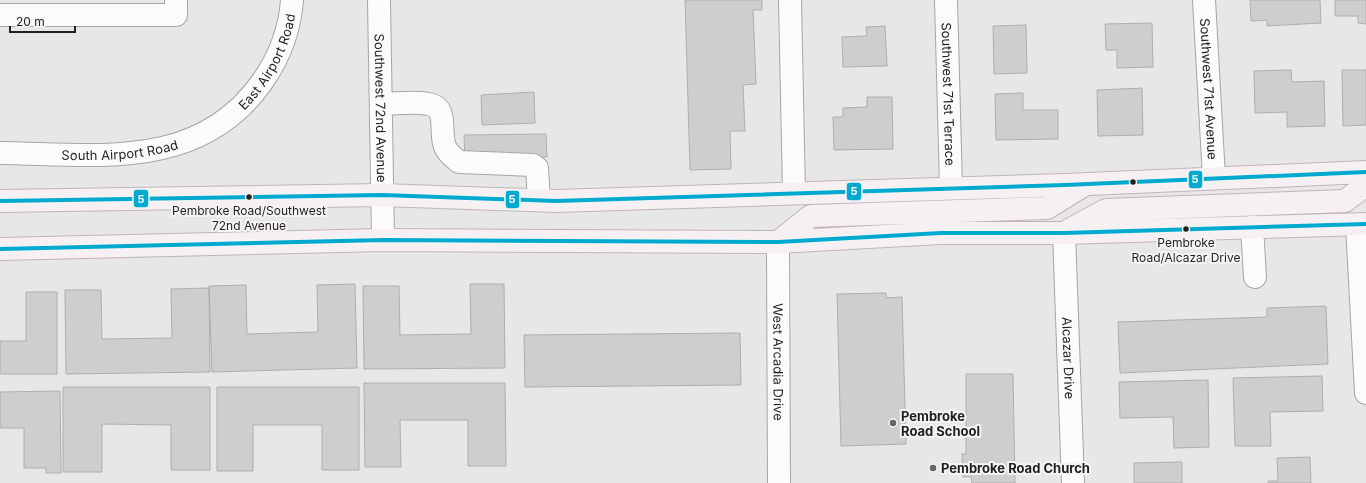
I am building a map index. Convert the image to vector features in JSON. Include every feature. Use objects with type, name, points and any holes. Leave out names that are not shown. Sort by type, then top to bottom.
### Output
[{"type":"main road","points":[[0,201],[382,195],[539,200],[951,188],[1366,172]]},
{"type":"main road","points":[[778,242],[811,216],[1047,208],[1087,183]]},
{"type":"main road","points":[[1064,232],[1106,210],[1345,201],[1366,185]]},
{"type":"main road","points":[[0,249],[383,240],[778,242],[941,233],[1252,228],[1363,223]]},
{"type":"street","points":[[0,15],[176,15],[176,0]]},
{"type":"street","name":"East Airport Road","points":[[231,116],[252,97],[267,75],[287,30],[292,0]]},
{"type":"street","name":"Southwest 72nd Avenue","points":[[379,0],[383,240]]},
{"type":"street","points":[[790,0],[794,193]]},
{"type":"street","name":"Southwest 71st Terrace","points":[[946,0],[951,188]]},
{"type":"street","name":"Southwest 71st Avenue","points":[[1204,0],[1214,178]]},
{"type":"street","points":[[381,104],[428,104],[437,107],[441,112],[446,150],[459,162],[533,165],[537,168],[539,200]]},
{"type":"street","name":"South Airport Road","points":[[0,153],[140,153],[166,148],[188,141],[211,130],[231,116]]},
{"type":"street","points":[[1363,223],[1366,393]]},
{"type":"street","points":[[1252,228],[1255,277]]},
{"type":"street","name":"Alcazar Drive","points":[[1064,232],[1073,483]]},
{"type":"street","name":"West Arcadia Drive","points":[[778,242],[779,483]]},
{"type":"building","points":[[685,0],[762,0],[762,10],[753,10],[756,84],[743,85],[745,131],[730,131],[731,169],[690,170]]},
{"type":"building","points":[[1250,0],[1320,0],[1321,23],[1267,26],[1267,20],[1251,21]]},
{"type":"building","points":[[1335,0],[1366,0],[1366,24],[1358,23],[1358,16],[1335,16]]},
{"type":"building","points":[[1152,23],[1153,67],[1117,68],[1117,50],[1106,50],[1105,24]]},
{"type":"building","points":[[1026,25],[1027,73],[994,74],[993,26]]},
{"type":"building","points":[[885,26],[887,66],[843,67],[842,37],[867,36],[866,27]]},
{"type":"building","points":[[1291,70],[1292,82],[1324,81],[1325,126],[1287,127],[1287,112],[1255,113],[1254,71]]},
{"type":"building","points":[[1342,70],[1366,70],[1366,125],[1343,126]]},
{"type":"building","points":[[1142,88],[1143,135],[1098,136],[1097,90]]},
{"type":"building","points":[[534,92],[535,123],[482,125],[481,95]]},
{"type":"building","points":[[1023,93],[1023,110],[1058,110],[1058,139],[996,140],[995,94]]},
{"type":"building","points":[[867,97],[892,97],[893,149],[834,150],[833,117],[843,117],[843,108],[867,107]]},
{"type":"building","points":[[546,134],[547,157],[465,160],[464,135]]},
{"type":"building","points":[[355,284],[357,368],[212,372],[209,286],[246,285],[247,334],[318,332],[317,285]]},
{"type":"building","points":[[470,284],[504,284],[505,368],[364,369],[363,286],[399,286],[400,335],[471,334]]},
{"type":"building","points":[[209,288],[210,372],[66,374],[65,290],[101,290],[102,339],[172,338],[171,289]]},
{"type":"building","points":[[26,292],[57,292],[57,374],[0,374],[0,341],[26,341]]},
{"type":"building","points":[[886,293],[886,298],[902,297],[906,444],[841,446],[837,294]]},
{"type":"building","points":[[1326,306],[1328,364],[1120,373],[1118,322],[1267,317],[1267,308]]},
{"type":"building","points":[[740,333],[741,385],[525,387],[524,335]]},
{"type":"building","points":[[966,374],[1013,374],[1015,483],[972,483],[971,477],[963,477],[962,454],[966,454]]},
{"type":"building","points":[[1322,376],[1323,411],[1270,412],[1271,446],[1235,446],[1233,378]]},
{"type":"building","points":[[1208,380],[1209,447],[1174,448],[1173,417],[1120,418],[1119,382]]},
{"type":"building","points":[[364,383],[505,383],[506,466],[468,466],[468,420],[400,420],[401,467],[365,467]]},
{"type":"building","points":[[63,387],[210,387],[210,470],[171,470],[171,425],[102,424],[102,472],[63,472]]},
{"type":"building","points":[[217,387],[359,387],[359,470],[322,470],[322,425],[253,425],[253,471],[217,471]]},
{"type":"building","points":[[60,391],[61,473],[46,473],[46,468],[24,468],[24,428],[0,428],[0,392]]},
{"type":"building","points":[[1310,457],[1311,483],[1268,483],[1268,481],[1278,481],[1277,458]]},
{"type":"building","points":[[1182,462],[1182,483],[1134,483],[1134,463]]},
{"type":"transit line","name":"5","points":[[0,201],[382,195],[556,201],[1065,185],[1366,172]]},
{"type":"transit line","name":"5","points":[[0,249],[383,240],[778,242],[941,233],[1064,233],[1366,224]]},
{"type":"place","name":"Pembroke Road/Southwest 72nd Avenue","points":[[249,197]]},
{"type":"place","name":"Pembroke Road/Alcazar Drive","points":[[1186,229]]},
{"type":"place","name":"Pembroke Road School","points":[[893,423]]},
{"type":"place","name":"Pembroke Road Church","points":[[933,468]]}]
